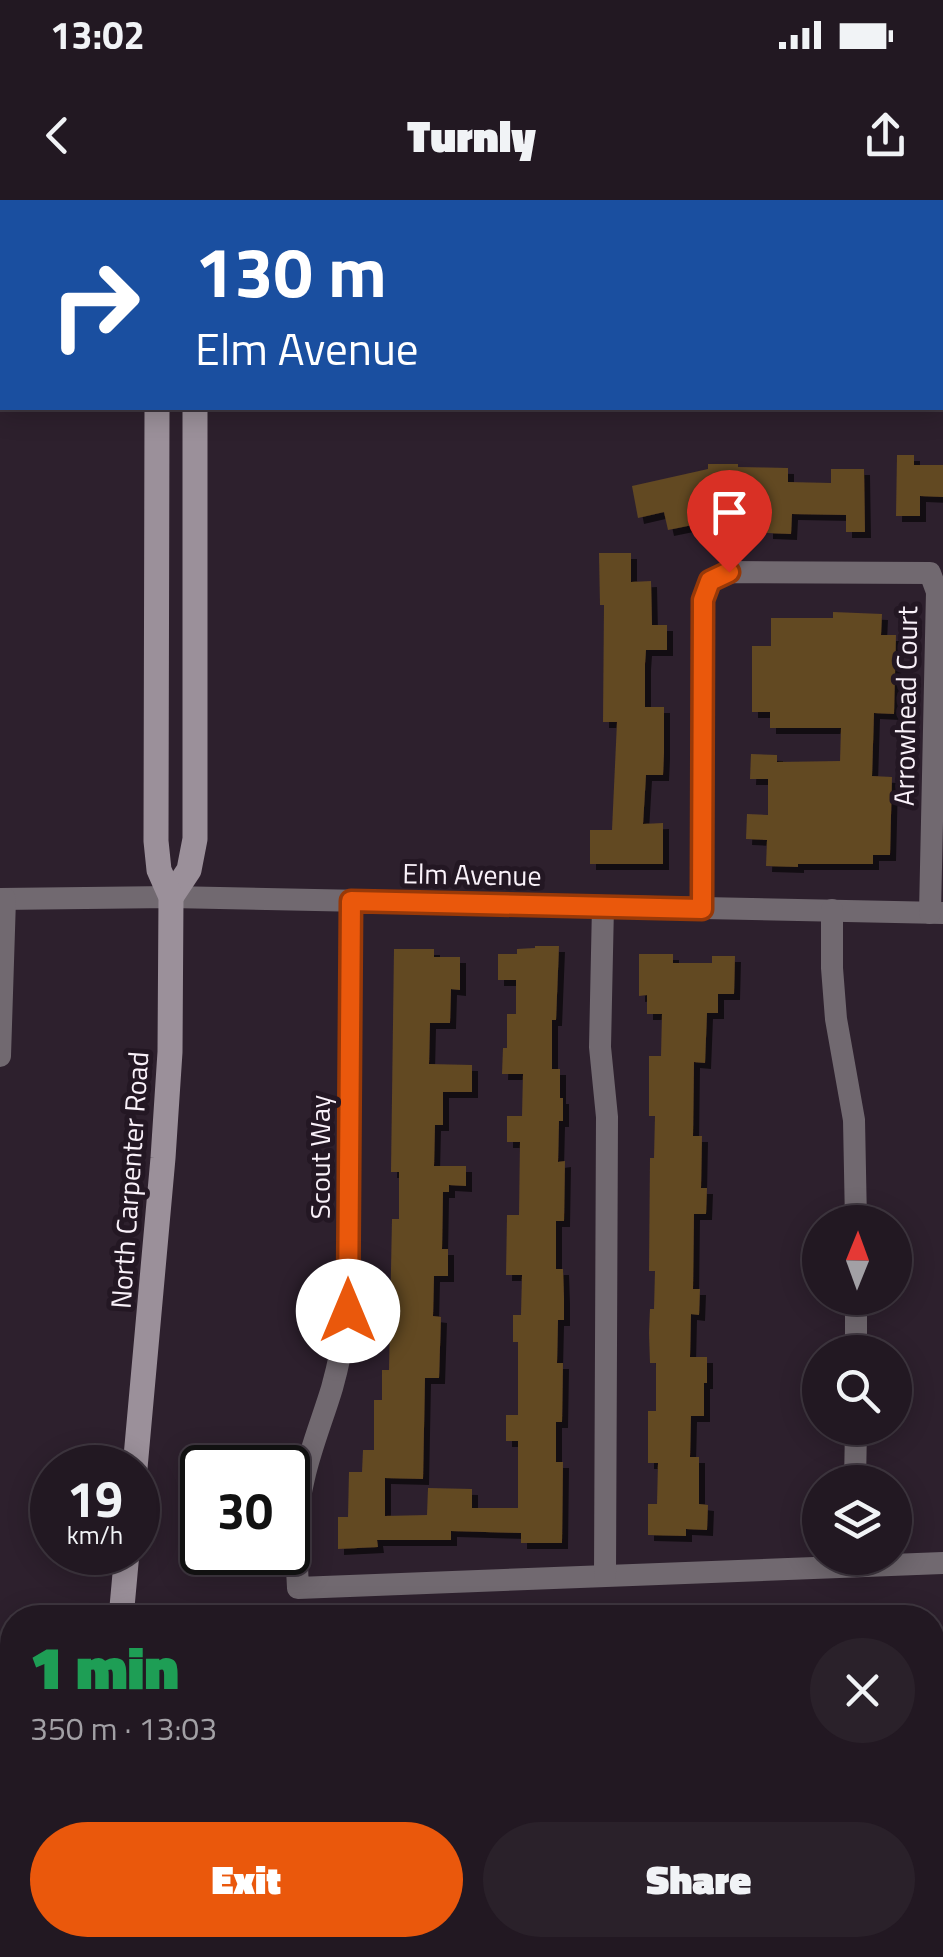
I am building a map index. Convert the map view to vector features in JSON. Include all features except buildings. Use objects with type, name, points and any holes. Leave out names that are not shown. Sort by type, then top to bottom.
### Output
[{"type":"main road","name":"North Carpenter Road","points":[[137,1445],[170,1052],[171,897],[159,870],[156,841],[157,410]]},
{"type":"main road","name":"North Carpenter Road","points":[[171,897],[189,870],[195,840],[195,410]]},
{"type":"main road","points":[[122,1605],[125,1575]]},
{"type":"street","name":"Arrowhead Court","points":[[702,909],[703,600],[710,581],[729,572],[930,573],[937,592],[937,913]]},
{"type":"street","name":"Elm Avenue","points":[[2,899],[171,897],[937,913]]},
{"type":"street","points":[[0,1056],[2,899]]},
{"type":"street","name":"Scout Way","points":[[351,901],[348,1311],[331,1391],[303,1481],[296,1557],[298,1588],[605,1575]]},
{"type":"street","points":[[603,906],[600,1047],[607,1117],[605,1575],[802,1566]]},
{"type":"street","points":[[832,910],[836,1019],[854,1120],[856,1205]]},
{"type":"street","points":[[912,1563],[943,1563]]},
{"type":"route","points":[[348,1311],[351,901],[702,909],[703,600],[710,581],[729,572]]}]
